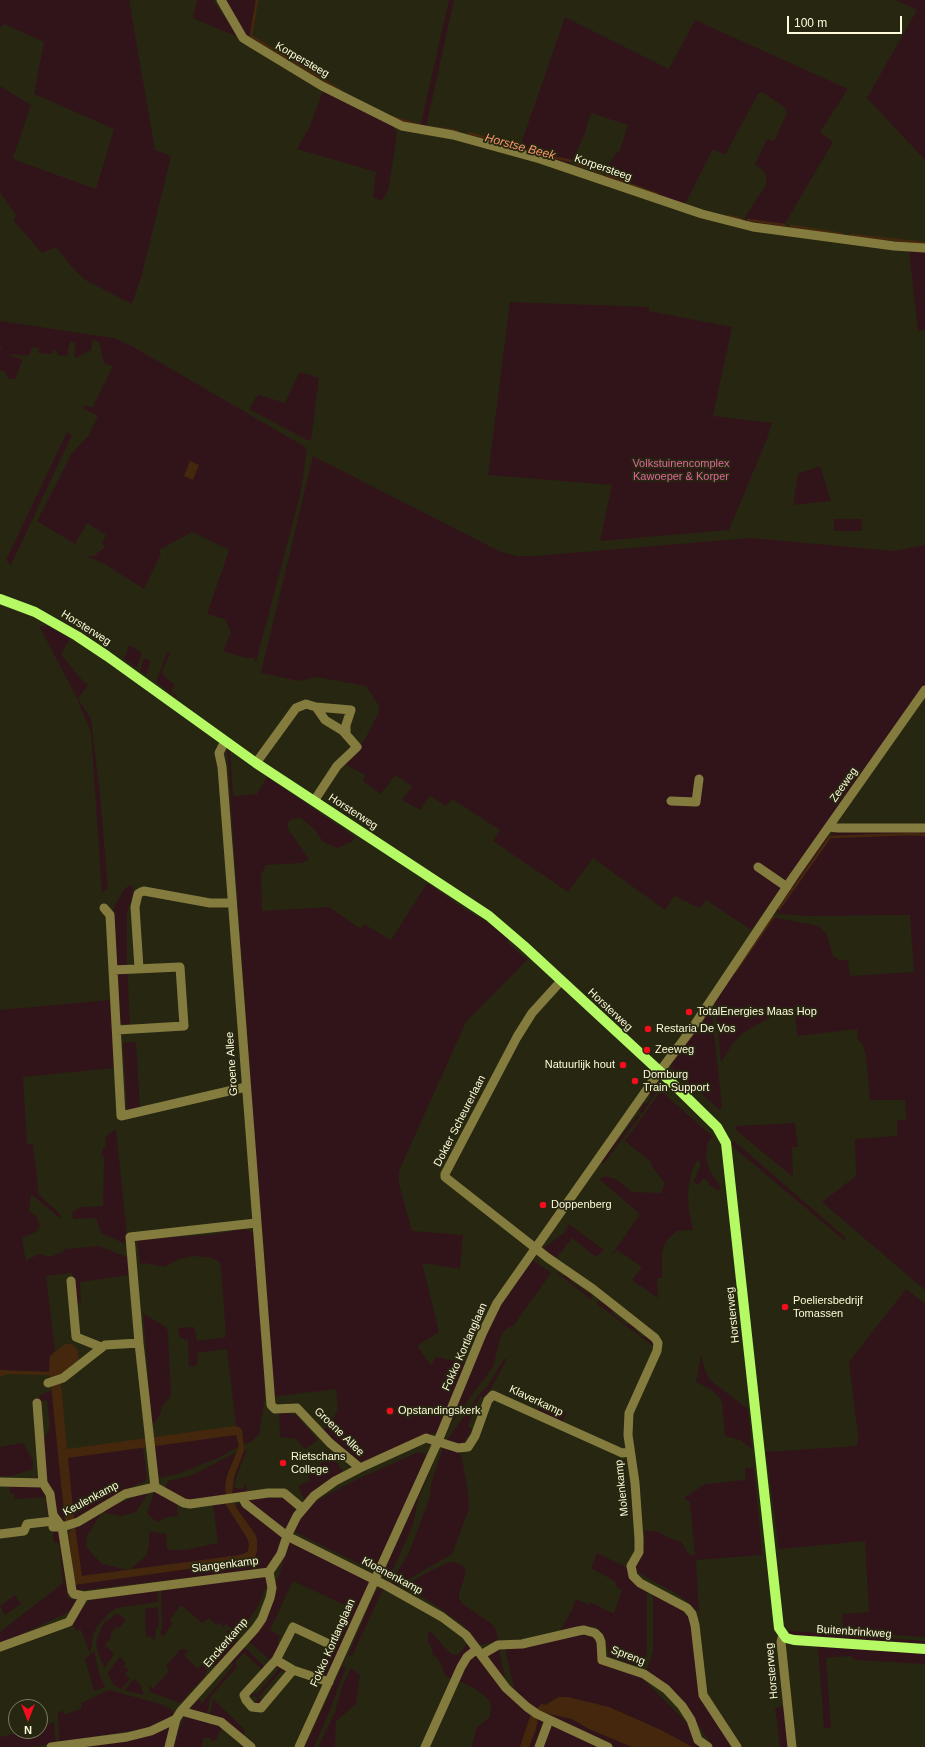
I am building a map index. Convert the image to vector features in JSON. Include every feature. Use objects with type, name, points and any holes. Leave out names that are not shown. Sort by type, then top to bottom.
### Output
[{"type":"main road","name":"Horsterweg","points":[[0,599],[35,612],[108,656],[256,763],[489,916],[524,946],[718,1127],[726,1143],[778,1620],[779,1628],[783,1634]]},
{"type":"main road","name":"Buitenbrinkweg","points":[[783,1634],[794,1640],[925,1649]]},
{"type":"street","name":"Korpersteeg","points":[[221,0],[243,38],[251,44],[322,86],[402,126],[453,136],[540,159],[702,214],[750,226],[894,246],[925,248]]},
{"type":"street","name":"Zeeweg","points":[[660,1072],[691,1030],[786,887],[925,690]]},
{"type":"street","points":[[256,763],[296,708],[306,704],[316,707],[351,710],[346,725],[346,734]]},
{"type":"street","points":[[314,801],[337,766],[357,747],[346,734],[325,720],[316,707]]},
{"type":"street","name":"Groene Allee","points":[[225,741],[219,753],[222,767],[271,1405],[275,1409],[297,1408],[330,1443],[360,1468]]},
{"type":"street","points":[[671,801],[696,802],[699,780]]},
{"type":"street","points":[[829,827],[925,828]]},
{"type":"street","points":[[758,867],[786,887]]},
{"type":"street","points":[[140,968],[135,907],[138,894],[144,891],[210,903],[232,903]]},
{"type":"street","points":[[104,908],[110,915],[121,1116],[246,1087]]},
{"type":"street","points":[[113,970],[180,967],[184,1026],[116,1030]]},
{"type":"street","name":"Dokter Scheurerlaan","points":[[536,1248],[444,1177],[517,1037],[532,1013],[561,981]]},
{"type":"street","name":"Fokko Kortlanglaan","points":[[299,1747],[438,1441],[482,1334],[497,1303],[660,1072]]},
{"type":"street","points":[[256,1223],[130,1237],[148,1435],[155,1487],[184,1503],[190,1504],[268,1493],[284,1493],[302,1508]]},
{"type":"street","name":"Molenkamp","points":[[536,1248],[593,1289],[655,1338],[658,1343],[657,1350],[629,1413],[628,1435],[635,1483],[639,1539],[639,1552],[631,1566],[633,1576],[640,1583],[687,1608],[692,1614],[696,1625],[703,1695],[737,1747]]},
{"type":"street","points":[[71,1281],[76,1337],[101,1348]]},
{"type":"street","points":[[48,1383],[63,1378],[105,1344],[139,1343]]},
{"type":"street","name":"Klaverkamp","points":[[438,1441],[458,1448],[468,1446],[475,1436],[490,1397],[494,1395],[622,1453],[630,1452]]},
{"type":"street","name":"Keulenkamp","points":[[37,1403],[43,1483],[50,1494],[53,1515],[62,1527],[72,1592],[74,1594],[84,1596]]},
{"type":"street","name":"Slangenkamp","points":[[84,1596],[269,1572],[281,1554],[287,1536],[302,1508],[319,1492],[335,1481],[360,1468],[426,1438],[438,1441]]},
{"type":"street","points":[[0,1482],[43,1483]]},
{"type":"street","name":"Keulenkamp","points":[[0,1534],[24,1531],[27,1524],[53,1521],[53,1527],[62,1527],[78,1522],[125,1494],[155,1487]]},
{"type":"street","points":[[238,1498],[287,1536]]},
{"type":"street","name":"Kloenenkamp","points":[[287,1536],[375,1580],[442,1617],[466,1635],[506,1688],[527,1707],[549,1720],[608,1747]]},
{"type":"street","name":"Enckerkamp","points":[[51,1747],[138,1735],[178,1715],[255,1629],[262,1619],[269,1603],[272,1588],[269,1572]]},
{"type":"street","points":[[0,1647],[69,1622],[84,1596]]},
{"type":"street","points":[[293,1670],[261,1708],[252,1707],[246,1700],[244,1695],[276,1660],[293,1627],[327,1642]]},
{"type":"street","name":"Spreng","points":[[479,1652],[498,1646],[522,1644],[584,1630],[595,1633],[601,1642],[602,1660],[650,1677],[666,1689],[682,1706],[691,1720],[698,1740],[708,1747]]},
{"type":"street","name":"Horsterweg","points":[[783,1634],[781,1642],[792,1747]]},
{"type":"street","points":[[424,1747],[461,1667],[467,1657],[479,1652]]},
{"type":"street","points":[[276,1660],[293,1670],[329,1682]]},
{"type":"street","points":[[178,1715],[221,1722],[251,1747]]},
{"type":"street","name":"Enckerkamp","points":[[169,1747],[178,1715]]},
{"type":"street","points":[[539,1747],[549,1720]]},
{"type":"green space","points":[[0,0],[129,0],[155,150],[171,156],[142,274],[132,304],[85,280],[56,247],[42,253],[14,221],[16,215],[0,192],[0,86],[31,105],[13,158],[18,161],[96,189],[114,129],[34,94],[44,42],[4,24],[2,27],[0,26]]},
{"type":"green space","points":[[197,0],[213,0],[238,37],[193,18]]},
{"type":"green space","points":[[224,0],[257,0],[252,40],[243,33]]},
{"type":"green space","points":[[449,0],[454,0],[426,128],[420,127]]},
{"type":"green space","points":[[896,0],[925,0],[925,160],[867,98],[917,10]]},
{"type":"green space","points":[[565,17],[669,69],[695,20],[848,89],[820,132],[833,142],[783,227],[745,223],[745,217],[766,185],[764,171],[755,164],[767,139],[774,141],[787,113],[784,107],[762,92],[758,94],[725,155],[713,149],[684,206],[606,178],[612,158],[614,158],[616,151],[619,153],[628,125],[591,113],[584,136],[571,163],[566,164],[519,150]]},
{"type":"green space","points":[[323,91],[391,125],[397,133],[388,190],[382,201],[373,197],[376,172],[297,149],[309,128]]},
{"type":"green space","points":[[909,251],[925,252],[925,330],[918,331]]},
{"type":"green space","name":"Volkstuinencomplex Kawoeper & Korper","points":[[510,302],[649,307],[649,311],[732,327],[713,416],[772,423],[767,439],[729,530],[600,541],[612,485],[488,475]]},
{"type":"green space","points":[[0,321],[114,338],[130,345],[307,448],[301,492],[256,662],[254,658],[245,658],[223,651],[231,632],[225,619],[207,614],[229,550],[192,532],[159,550],[161,554],[144,589],[103,563],[86,556],[94,556],[105,547],[102,543],[106,535],[87,523],[75,544],[37,521],[72,453],[88,436],[98,416],[83,408],[85,405],[92,408],[113,366],[104,364],[99,342],[93,340],[91,350],[76,358],[74,357],[75,343],[70,342],[67,356],[57,355],[57,351],[53,350],[52,354],[38,353],[39,348],[32,347],[30,354],[26,356],[11,354],[11,356],[23,359],[15,379],[10,379],[7,377],[5,371],[0,371],[0,351],[2,348],[0,347]]},
{"type":"green space","points":[[301,372],[319,378],[311,440],[307,440],[249,409],[256,397],[260,395],[285,403],[299,373]]},
{"type":"green space","points":[[67,432],[72,435],[11,565],[6,560]]},
{"type":"green space","points":[[313,456],[501,552],[518,556],[534,556],[751,538],[894,551],[925,545],[925,687],[856,781],[751,930],[706,900],[700,908],[674,896],[665,910],[593,858],[568,892],[493,841],[500,830],[452,799],[446,806],[430,796],[420,810],[402,800],[412,786],[395,775],[381,794],[363,781],[365,775],[345,764],[364,741],[379,712],[379,706],[366,686],[317,677],[299,681],[261,673]]},
{"type":"green space","points":[[820,466],[831,501],[793,505],[798,474]]},
{"type":"green space","points":[[834,519],[861,519],[862,531],[834,531]]},
{"type":"green space","points":[[39,626],[48,626],[70,639],[61,654],[82,680],[88,685],[78,699],[91,719],[100,795],[108,888],[102,893],[91,732],[77,698]]},
{"type":"green space","points":[[129,645],[142,653],[137,668],[124,659]]},
{"type":"green space","points":[[167,652],[170,653],[162,671],[164,676],[175,685],[171,691],[177,695],[176,697],[156,682]]},
{"type":"green space","points":[[144,658],[151,661],[146,675],[140,671]]},
{"type":"green space","points":[[227,748],[230,751],[233,796],[257,794],[267,777],[355,837],[351,842],[338,848],[323,842],[315,830],[301,818],[292,819],[288,823],[288,829],[309,859],[302,863],[266,865],[261,875],[262,911],[329,907],[361,929],[364,924],[391,940],[427,883],[464,909],[484,920],[508,939],[508,943],[522,956],[528,959],[466,1022],[399,1171],[399,1183],[412,1231],[463,1235],[460,1269],[422,1263],[439,1332],[417,1346],[431,1365],[436,1357],[467,1363],[437,1433],[421,1436],[363,1464],[323,1431],[333,1419],[338,1409],[336,1389],[272,1397]]},
{"type":"green space","points":[[925,831],[925,1290],[822,1202],[856,1176],[855,1139],[897,1136],[897,1120],[906,1120],[905,1100],[870,1100],[866,1055],[862,1043],[858,1040],[857,1029],[798,1036],[794,1009],[776,1014],[743,1033],[733,1043],[721,1062],[715,1000],[771,917],[815,925],[821,928],[827,935],[833,956],[840,960],[848,960],[850,976],[914,972],[910,915],[807,916],[778,914],[776,909],[825,838],[836,832]]},
{"type":"green space","points":[[131,885],[134,893],[127,912],[127,962],[130,1024],[118,1024],[114,907],[125,888]]},
{"type":"green space","points":[[110,1000],[114,1068],[23,1077],[27,1144],[33,1144],[39,1195],[60,1214],[61,1219],[31,1194],[29,1211],[37,1217],[40,1226],[36,1232],[22,1238],[26,1261],[39,1254],[49,1257],[61,1253],[65,1249],[99,1246],[129,1258],[130,1275],[80,1282],[81,1303],[75,1304],[72,1273],[46,1276],[55,1351],[50,1356],[50,1372],[0,1370],[0,1010]]},
{"type":"green space","points":[[711,1006],[722,1106],[720,1110],[669,1065]]},
{"type":"green space","points":[[136,1042],[140,1108],[127,1110],[123,1043]]},
{"type":"green space","points":[[657,1082],[661,1085],[642,1114],[639,1112],[643,1106],[641,1104],[643,1102],[646,1104],[652,1096],[649,1094]]},
{"type":"green space","points":[[661,1091],[713,1137],[707,1145],[706,1158],[710,1171],[720,1186],[719,1191],[708,1184],[709,1182],[704,1178],[698,1185],[695,1183],[694,1181],[701,1164],[697,1160],[691,1173],[688,1191],[689,1211],[693,1230],[677,1231],[667,1240],[662,1253],[662,1278],[657,1278],[658,1298],[632,1280],[642,1267],[617,1250],[611,1256],[640,1214],[599,1179],[605,1176],[616,1179],[632,1192],[661,1193],[665,1183],[652,1167],[651,1162],[625,1141]]},
{"type":"green space","points":[[638,1114],[640,1116],[603,1164],[601,1162]]},
{"type":"green space","points":[[795,1123],[798,1147],[792,1147],[793,1177],[737,1131],[735,1126]]},
{"type":"green space","points":[[116,1129],[128,1245],[101,1233],[96,1218],[73,1219],[72,1212],[82,1207],[103,1206],[104,1158],[101,1154],[104,1146],[106,1147],[105,1137]]},
{"type":"green space","points":[[732,1141],[734,1141],[845,1237],[845,1241],[732,1146]]},
{"type":"green space","points":[[569,1224],[604,1250],[596,1257],[572,1238],[556,1258],[542,1249],[564,1233]]},
{"type":"green space","points":[[243,1229],[256,1233],[265,1396],[259,1434],[251,1442],[244,1444],[242,1429],[236,1426],[227,1349],[197,1353],[198,1365],[189,1367],[188,1340],[180,1338],[178,1328],[194,1327],[197,1341],[226,1337],[221,1267],[219,1262],[213,1258],[194,1256],[179,1259],[164,1267],[145,1263],[140,1264],[137,1239],[209,1235]]},
{"type":"green space","points":[[533,1260],[551,1273],[514,1325],[506,1329],[501,1335],[493,1367],[448,1427],[486,1331],[503,1302]]},
{"type":"green space","points":[[558,1272],[563,1276],[566,1275],[570,1277],[570,1281],[591,1295],[592,1300],[557,1273]]},
{"type":"green space","points":[[906,1289],[925,1304],[925,1637],[843,1631],[842,1614],[869,1612],[865,1541],[779,1549],[766,1452],[857,1446],[858,1436],[849,1362]]},
{"type":"green space","points":[[600,1301],[611,1309],[613,1314],[626,1324],[634,1327],[643,1337],[646,1336],[653,1343],[653,1346],[596,1303]]},
{"type":"green space","points":[[143,1313],[167,1328],[168,1334],[171,1395],[162,1407],[160,1415],[152,1426]]},
{"type":"green space","points":[[701,1355],[705,1371],[711,1381],[748,1409],[752,1449],[740,1440],[725,1436],[722,1403],[719,1397],[710,1389],[696,1382]]},
{"type":"green space","points":[[504,1359],[507,1359],[485,1399],[480,1396],[468,1426],[472,1429],[463,1445],[447,1440],[480,1393],[486,1388]]},
{"type":"green space","points":[[52,1390],[64,1499],[65,1522],[60,1520],[47,1485],[42,1443],[50,1428],[47,1400],[39,1402],[39,1396]]},
{"type":"green space","points":[[542,1401],[567,1412],[561,1424],[537,1413]]},
{"type":"green space","points":[[279,1412],[296,1415],[318,1440],[305,1449],[296,1439],[280,1437]]},
{"type":"green space","points":[[236,1435],[239,1446],[218,1458],[178,1474],[159,1478],[154,1445]]},
{"type":"green space","points":[[23,1443],[33,1461],[33,1469],[11,1476],[0,1476],[0,1447]]},
{"type":"green space","points":[[143,1447],[147,1478],[144,1482],[123,1491],[74,1519],[67,1458]]},
{"type":"green space","points":[[440,1447],[418,1499],[413,1525],[389,1578],[383,1574]]},
{"type":"green space","points":[[443,1447],[461,1453],[468,1492],[469,1509],[452,1554],[395,1587],[390,1584],[409,1553],[430,1497],[431,1484]]},
{"type":"green space","points":[[247,1450],[234,1487],[239,1489],[243,1488],[246,1483],[247,1494],[232,1494],[234,1477],[244,1451]]},
{"type":"green space","points":[[237,1452],[227,1476],[226,1495],[189,1501],[165,1488],[168,1481],[190,1476]]},
{"type":"green space","points":[[418,1452],[426,1454],[412,1489],[374,1571],[293,1531],[305,1513],[321,1498],[356,1480]]},
{"type":"green space","points":[[332,1456],[344,1473],[305,1501],[298,1486],[310,1481],[307,1473]]},
{"type":"green space","points":[[754,1467],[762,1555],[696,1560],[699,1612],[679,1595],[637,1572],[636,1567],[644,1546],[645,1530],[658,1532],[679,1541],[682,1543],[687,1552],[691,1555],[695,1555],[690,1502],[684,1498],[705,1484],[745,1480],[745,1468]]},
{"type":"green space","points":[[10,1486],[41,1486],[48,1497],[50,1516],[48,1517],[45,1497],[15,1499],[13,1493],[10,1494]]},
{"type":"green space","points":[[155,1489],[177,1503],[178,1516],[167,1517],[157,1522],[147,1514]]},
{"type":"green space","points":[[150,1490],[136,1512],[121,1516],[102,1512],[87,1536],[86,1547],[102,1564],[129,1570],[82,1576],[75,1527],[102,1511]]},
{"type":"green space","points":[[249,1498],[285,1498],[296,1508],[286,1528],[282,1528],[248,1504]]},
{"type":"green space","points":[[238,1502],[282,1535],[282,1540],[276,1559],[264,1569],[75,1591],[74,1585],[255,1557],[257,1540],[255,1534],[236,1508]]},
{"type":"green space","points":[[225,1503],[247,1538],[249,1544],[248,1552],[235,1556],[129,1570],[146,1556],[149,1545],[149,1531],[166,1534],[167,1548],[171,1550],[185,1550],[218,1543],[213,1505]]},
{"type":"green space","points":[[56,1530],[60,1532],[68,1598],[77,1600],[69,1612],[0,1644],[0,1632],[63,1583],[59,1543],[54,1542],[53,1538],[53,1532]]},
{"type":"green space","points":[[289,1541],[370,1580],[327,1675],[324,1676],[316,1672],[347,1606],[293,1581],[270,1630],[280,1636],[278,1642],[282,1646],[271,1661],[247,1640],[279,1576]]},
{"type":"green space","points":[[597,1553],[626,1567],[647,1590],[647,1652],[642,1668],[609,1656],[605,1637],[595,1626],[560,1631],[572,1610],[576,1599],[589,1605],[590,1602],[614,1613],[622,1590],[615,1586],[616,1582],[591,1568]]},
{"type":"green space","points":[[449,1562],[455,1562],[464,1567],[466,1573],[459,1594],[459,1599],[463,1604],[493,1625],[496,1630],[498,1640],[495,1642],[480,1645],[464,1626],[431,1602],[406,1588],[424,1574]]},
{"type":"green space","points":[[265,1576],[268,1582],[259,1604],[239,1636],[226,1624],[223,1627],[219,1622],[216,1625],[209,1618],[202,1623],[181,1605],[170,1619],[172,1624],[163,1637],[160,1633],[162,1627],[161,1588]]},
{"type":"green space","points":[[384,1587],[352,1656],[348,1655],[372,1599],[377,1590]]},
{"type":"green space","points":[[157,1589],[158,1602],[117,1608],[108,1614],[97,1627],[93,1635],[91,1650],[89,1651],[81,1630],[76,1631],[72,1622],[90,1599]]},
{"type":"green space","points":[[653,1594],[682,1610],[691,1622],[698,1683],[733,1747],[713,1747],[700,1727],[685,1710],[646,1672],[653,1652]]},
{"type":"green space","points":[[15,1595],[21,1604],[5,1615],[0,1606]]},
{"type":"green space","points":[[158,1607],[159,1626],[156,1628],[156,1635],[154,1640],[149,1635],[146,1638],[145,1609]]},
{"type":"green space","points":[[117,1613],[126,1620],[119,1628],[117,1626],[110,1634],[112,1636],[105,1645],[114,1654],[105,1668],[98,1654],[96,1641],[103,1624]]},
{"type":"green space","points":[[228,1630],[238,1640],[217,1664],[213,1666],[205,1659],[205,1656],[209,1660],[230,1636],[226,1631]]},
{"type":"green space","points":[[430,1631],[451,1654],[458,1655],[468,1643],[531,1714],[520,1747],[471,1747],[477,1727],[490,1717],[491,1706],[488,1699],[477,1690],[462,1682],[456,1682],[445,1675],[438,1659],[433,1655],[430,1644],[428,1643],[428,1632]]},
{"type":"green space","points":[[788,1632],[925,1641],[925,1646],[794,1636]]},
{"type":"green space","points":[[587,1634],[598,1639],[600,1660],[642,1678],[699,1735],[708,1747],[692,1747],[663,1731],[609,1707],[568,1697],[558,1697],[536,1710],[514,1689],[505,1648]]},
{"type":"green space","points":[[818,1645],[925,1653],[925,1664],[856,1660],[850,1656],[826,1658],[831,1728],[824,1728]]},
{"type":"green space","points":[[243,1646],[264,1666],[261,1669],[244,1653],[235,1662],[237,1667],[211,1696],[207,1714],[190,1709],[199,1699],[202,1703],[233,1666],[230,1662]]},
{"type":"green space","points":[[181,1649],[188,1651],[184,1655],[198,1669],[202,1664],[207,1670],[205,1676],[180,1703],[150,1692],[149,1685],[153,1689],[169,1671],[166,1666]]},
{"type":"green space","points":[[499,1649],[505,1678],[485,1657]]},
{"type":"green space","points":[[94,1651],[100,1676],[105,1687],[94,1691],[85,1659]]},
{"type":"green space","points":[[120,1657],[126,1663],[124,1667],[129,1670],[125,1674],[130,1679],[121,1689],[114,1685],[107,1673]]},
{"type":"green space","points":[[276,1663],[287,1669],[287,1673],[282,1670],[258,1697],[263,1701],[261,1704],[255,1703],[258,1699],[253,1695],[249,1699],[251,1691],[256,1695],[279,1669],[274,1665]]},
{"type":"green space","points":[[342,1666],[346,1667],[314,1747],[305,1747]]},
{"type":"green space","points":[[351,1668],[360,1675],[356,1704],[336,1721],[335,1747],[318,1747],[335,1712],[342,1686]]},
{"type":"green space","points":[[134,1679],[140,1684],[144,1695],[124,1690]]},
{"type":"green space","points":[[109,1690],[161,1704],[171,1709],[174,1713],[172,1718],[160,1724],[143,1729],[59,1742],[58,1713],[63,1710],[64,1715],[82,1708],[81,1703]]},
{"type":"green space","points":[[213,1699],[245,1730],[244,1735],[225,1721],[210,1716]]},
{"type":"green space","points":[[783,1706],[788,1747],[780,1747],[775,1708]]},
{"type":"green space","points":[[541,1712],[572,1719],[589,1729],[632,1747],[616,1747]]},
{"type":"green space","points":[[185,1716],[219,1725],[222,1728],[215,1741],[211,1741],[211,1738],[203,1738],[202,1747],[173,1747],[177,1733]]},
{"type":"green space","points":[[538,1717],[545,1721],[536,1747],[529,1747],[536,1729]]},
{"type":"green space","points":[[54,1722],[56,1743],[31,1747],[0,1747],[0,1736],[8,1736],[8,1739],[48,1739],[48,1724]]},
{"type":"green space","points":[[550,1724],[603,1747],[542,1747]]},
{"type":"green space","points":[[167,1727],[170,1730],[166,1747],[74,1747]]},
{"type":"shaded area","points":[[190,461],[199,465],[193,480],[184,476]]},
{"type":"shaded area","points":[[65,1344],[72,1344],[77,1349],[79,1358],[77,1364],[60,1375],[67,1449],[235,1426],[239,1427],[242,1430],[244,1451],[234,1477],[232,1494],[226,1495],[225,1487],[227,1476],[239,1446],[236,1435],[68,1458],[74,1519],[65,1522],[50,1375],[7,1374],[0,1377],[0,1370],[49,1372],[50,1356]]},
{"type":"shaded area","points":[[232,1502],[255,1534],[257,1540],[257,1551],[252,1560],[74,1585],[69,1534],[75,1527],[82,1576],[240,1555],[248,1552],[249,1544],[247,1538],[225,1503]]},
{"type":"shaded area","points":[[559,1697],[568,1697],[609,1707],[663,1731],[692,1747],[632,1747],[589,1729],[572,1719],[536,1710],[541,1704],[546,1705]]},
{"type":"shaded area","points":[[531,1714],[538,1717],[536,1729],[529,1747],[520,1747]]},
{"type":"waterway","name":"Horstse Beek","points":[[257,0],[251,36],[287,58]]},
{"type":"waterway","name":"Horstse Beek","points":[[294,62],[340,90]]},
{"type":"waterway","name":"Horstse Beek","points":[[395,118],[419,125]]},
{"type":"waterway","name":"Horstse Beek","points":[[438,128],[457,131]]},
{"type":"waterway","name":"Horstse Beek","points":[[469,133],[543,155],[571,161]]},
{"type":"waterway","name":"Horstse Beek","points":[[577,164],[602,173]]},
{"type":"waterway","name":"Horstse Beek","points":[[607,175],[622,181]]},
{"type":"waterway","name":"Horstse Beek","points":[[629,184],[657,194]]},
{"type":"waterway","name":"Horstse Beek","points":[[728,216],[741,219]]},
{"type":"waterway","name":"Horstse Beek","points":[[748,220],[784,225]]},
{"type":"waterway","name":"Horstse Beek","points":[[791,226],[842,234]]},
{"type":"waterway","name":"Horstse Beek","points":[[852,235],[925,243]]},
{"type":"waterway","points":[[779,909],[830,837],[913,834],[925,835]]},
{"type":"waterway","points":[[735,972],[773,917]]},
{"type":"place","name":"TotalEnergies Maas Hop","points":[[689,1012]]},
{"type":"place","name":"Restaria De Vos","points":[[648,1029]]},
{"type":"place","name":"Zeeweg","points":[[647,1050]]},
{"type":"place","name":"Natuurlijk hout","points":[[623,1065]]},
{"type":"place","name":"Domburg Train Support","points":[[635,1081]]},
{"type":"place","name":"Doppenberg","points":[[543,1205]]},
{"type":"place","name":"Poeliersbedrijf Tomassen","points":[[785,1307]]},
{"type":"place","name":"Opstandingskerk","points":[[390,1411]]},
{"type":"place","name":"Rietschans College","points":[[283,1463]]}]
